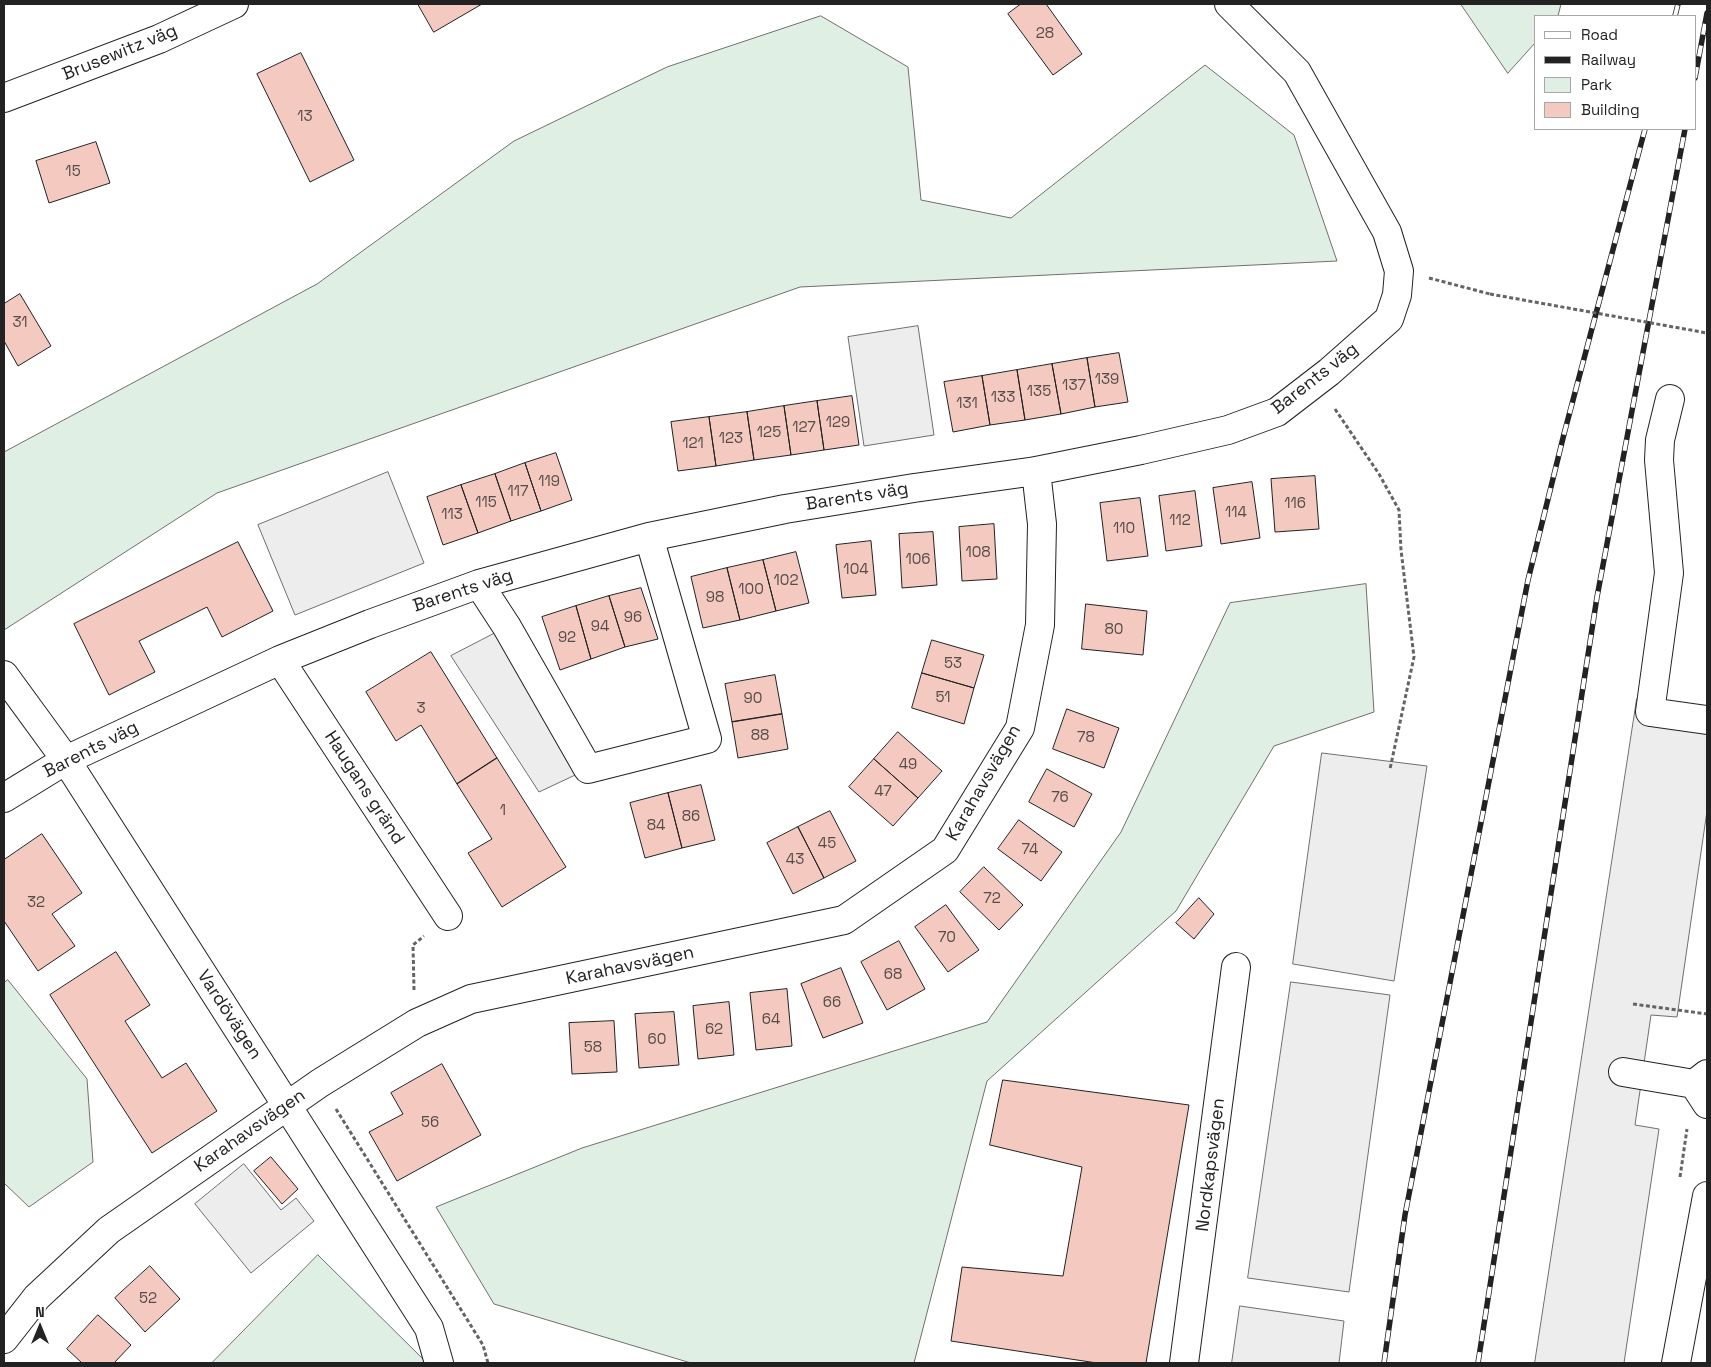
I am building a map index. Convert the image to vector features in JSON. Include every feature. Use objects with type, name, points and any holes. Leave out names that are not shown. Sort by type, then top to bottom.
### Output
[{"type":"street","name":"Brusewitz väg","points":[[4,98],[159,39],[234,4]]},
{"type":"street","name":"Barents väg","points":[[4,798],[66,760],[280,660],[370,624],[479,584],[649,537],[794,508],[914,488],[1036,471],[1228,430],[1276,412],[1389,319],[1397,295],[1400,271],[1387,232],[1297,72],[1230,4]]},
{"type":"street","points":[[1670,399],[1660,440],[1658,460],[1669,573],[1650,712],[1707,720]]},
{"type":"street","name":"Karahavsvägen","points":[[4,1339],[37,1297],[109,1230],[287,1105],[417,1023],[471,999],[844,920],[945,850],[1020,728],[1040,625],[1042,524],[1036,471]]},
{"type":"street","points":[[479,584],[507,627],[588,769],[708,739],[649,537]]},
{"type":"street","name":"Haugans gränd","points":[[280,660],[448,916]]},
{"type":"street","name":"Vardövägen","points":[[4,675],[66,760],[429,1328],[439,1363]]},
{"type":"street","name":"Nordkapsvägen","points":[[1184,1363],[1236,967]]},
{"type":"street","points":[[1623,1072],[1703,1087]]},
{"type":"street","points":[[1676,1363],[1707,1196]]},
{"type":"path","points":[[1400,271],[1490,294],[1707,333]]},
{"type":"path","points":[[1316,381],[1380,474],[1399,510],[1401,550],[1414,657],[1390,769]]},
{"type":"path","points":[[413,945],[413,983]]},
{"type":"path","points":[[1633,1004],[1707,1014]]},
{"type":"path","points":[[320,1083],[483,1345],[488,1363]]},
{"type":"green space","points":[[1461,4],[1561,4],[1558,15],[1534,15],[1534,44],[1508,73]]},
{"type":"green space","points":[[821,16],[908,67],[921,200],[1011,218],[1205,65],[1294,135],[1337,261],[800,287],[217,493],[4,630],[4,452],[317,284],[514,141],[667,67]]},
{"type":"green space","points":[[1366,584],[1374,712],[1274,746],[1176,911],[987,1081],[914,1363],[691,1363],[494,1304],[436,1207],[582,1148],[987,1022],[1121,832],[1230,603]]},
{"type":"green space","points":[[8,980],[87,1079],[93,1162],[29,1207],[4,1183],[4,983]]},
{"type":"green space","points":[[318,1255],[427,1363],[212,1363]]},
{"type":"shaded area","points":[[918,326],[934,435],[864,446],[848,337]]},
{"type":"shaded area","points":[[388,472],[424,563],[295,615],[258,525]]},
{"type":"shaded area","points":[[507,627],[588,769],[539,792],[451,656]]},
{"type":"shaded area","points":[[1637,699],[1707,707],[1707,811],[1677,1017],[1651,1015],[1635,1125],[1659,1129],[1624,1363],[1535,1363]]},
{"type":"shaded area","points":[[1322,753],[1427,766],[1394,981],[1293,964]]},
{"type":"shaded area","points":[[1291,982],[1390,995],[1349,1292],[1248,1278]]},
{"type":"shaded area","points":[[244,1164],[281,1210],[296,1198],[314,1221],[251,1273],[195,1204]]},
{"type":"shaded area","points":[[1240,1306],[1344,1321],[1339,1363],[1232,1363]]},
{"type":"building","points":[[418,4],[482,4],[434,32]]},
{"type":"building","points":[[1021,4],[1046,4],[1082,54],[1053,75],[1008,14]]},
{"type":"building","points":[[301,53],[354,160],[310,182],[257,74]]},
{"type":"building","points":[[96,142],[110,183],[49,203],[36,161]]},
{"type":"building","points":[[20,294],[51,346],[18,366],[4,341],[4,304]]},
{"type":"building","points":[[1119,353],[1128,402],[1095,407],[1087,358]]},
{"type":"building","points":[[1087,358],[1095,407],[1061,414],[1052,364]]},
{"type":"building","points":[[1052,364],[1061,414],[1025,420],[1017,370]]},
{"type":"building","points":[[1017,370],[1025,420],[990,425],[982,376]]},
{"type":"building","points":[[982,376],[990,425],[953,432],[944,382]]},
{"type":"building","points":[[852,396],[859,445],[824,450],[817,401]]},
{"type":"building","points":[[817,401],[824,450],[791,455],[784,406]]},
{"type":"building","points":[[784,406],[791,455],[754,460],[747,412]]},
{"type":"building","points":[[747,412],[754,460],[716,466],[709,417]]},
{"type":"building","points":[[709,417],[716,466],[678,471],[671,422]]},
{"type":"building","points":[[556,453],[572,500],[541,511],[525,463]]},
{"type":"building","points":[[525,463],[541,511],[511,521],[495,474]]},
{"type":"building","points":[[495,474],[511,521],[478,533],[461,485]]},
{"type":"building","points":[[1315,476],[1319,529],[1275,532],[1271,479]]},
{"type":"building","points":[[1252,482],[1260,538],[1221,544],[1213,488]]},
{"type":"building","points":[[461,485],[478,533],[443,545],[427,497]]},
{"type":"building","points":[[1195,491],[1202,546],[1166,551],[1159,496]]},
{"type":"building","points":[[1140,498],[1148,556],[1107,561],[1100,503]]},
{"type":"building","points":[[994,524],[997,579],[962,581],[959,527]]},
{"type":"building","points":[[933,532],[937,585],[902,588],[899,534]]},
{"type":"building","points":[[871,541],[876,595],[842,598],[836,545]]},
{"type":"building","points":[[238,542],[273,611],[222,637],[207,607],[139,641],[155,672],[109,695],[74,624]]},
{"type":"building","points":[[796,552],[809,603],[776,611],[763,560]]},
{"type":"building","points":[[763,560],[776,611],[740,620],[727,568]]},
{"type":"building","points":[[727,568],[740,620],[703,628],[691,577]]},
{"type":"building","points":[[641,588],[658,639],[625,647],[609,596]]},
{"type":"building","points":[[609,596],[625,647],[591,659],[576,606]]},
{"type":"building","points":[[1086,604],[1147,611],[1143,655],[1082,649]]},
{"type":"building","points":[[576,606],[591,659],[560,670],[542,617]]},
{"type":"building","points":[[932,640],[984,655],[974,688],[922,673]]},
{"type":"building","points":[[431,652],[497,758],[457,784],[421,725],[396,741],[366,692]]},
{"type":"building","points":[[922,673],[974,688],[964,724],[912,708]]},
{"type":"building","points":[[775,675],[782,714],[732,722],[725,684]]},
{"type":"building","points":[[1067,709],[1119,728],[1104,768],[1053,749]]},
{"type":"building","points":[[782,714],[788,749],[738,758],[732,722]]},
{"type":"building","points":[[898,732],[942,771],[918,798],[874,759]]},
{"type":"building","points":[[497,758],[566,867],[502,907],[468,853],[492,839],[457,784]]},
{"type":"building","points":[[874,759],[918,798],[893,826],[849,787]]},
{"type":"building","points":[[1047,769],[1092,794],[1074,827],[1029,802]]},
{"type":"building","points":[[701,785],[715,840],[682,848],[668,793]]},
{"type":"building","points":[[668,793],[682,848],[645,858],[630,803]]},
{"type":"building","points":[[830,811],[856,861],[824,878],[798,827]]},
{"type":"building","points":[[1019,820],[1062,852],[1041,881],[998,849]]},
{"type":"building","points":[[798,827],[824,878],[793,894],[767,843]]},
{"type":"building","points":[[42,834],[82,893],[52,914],[75,946],[38,971],[4,921],[4,860]]},
{"type":"building","points":[[984,867],[1023,905],[999,930],[960,892]]},
{"type":"building","points":[[1199,898],[1214,914],[1194,939],[1176,923]]},
{"type":"building","points":[[946,905],[979,950],[948,972],[915,927]]},
{"type":"building","points":[[899,941],[925,989],[887,1010],[861,962]]},
{"type":"building","points":[[116,952],[150,1005],[125,1021],[162,1078],[186,1063],[217,1111],[152,1153],[50,995]]},
{"type":"building","points":[[841,968],[863,1023],[823,1038],[801,984]]},
{"type":"building","points":[[787,989],[792,1046],[756,1050],[750,993]]},
{"type":"building","points":[[729,1002],[734,1055],[698,1059],[693,1006]]},
{"type":"building","points":[[674,1012],[679,1065],[639,1068],[635,1014]]},
{"type":"building","points":[[614,1021],[617,1072],[572,1074],[569,1023]]},
{"type":"building","points":[[442,1064],[481,1135],[397,1181],[369,1132],[403,1114],[391,1093]]},
{"type":"building","points":[[1003,1080],[1189,1105],[1146,1363],[1097,1363],[951,1341],[962,1267],[1063,1276],[1082,1167],[990,1145]]},
{"type":"building","points":[[271,1157],[298,1189],[282,1204],[254,1171]]},
{"type":"building","points":[[150,1266],[180,1299],[145,1332],[115,1298]]},
{"type":"building","points":[[98,1315],[131,1345],[114,1363],[82,1363],[67,1349]]},
{"type":"railway","points":[[1675,15],[1678,4]]},
{"type":"railway","points":[[1696,73],[1707,13]]},
{"type":"railway","points":[[1384,1363],[1405,1215],[1528,580],[1564,434],[1645,130]]},
{"type":"railway","points":[[1478,1363],[1597,597],[1685,130]]}]
